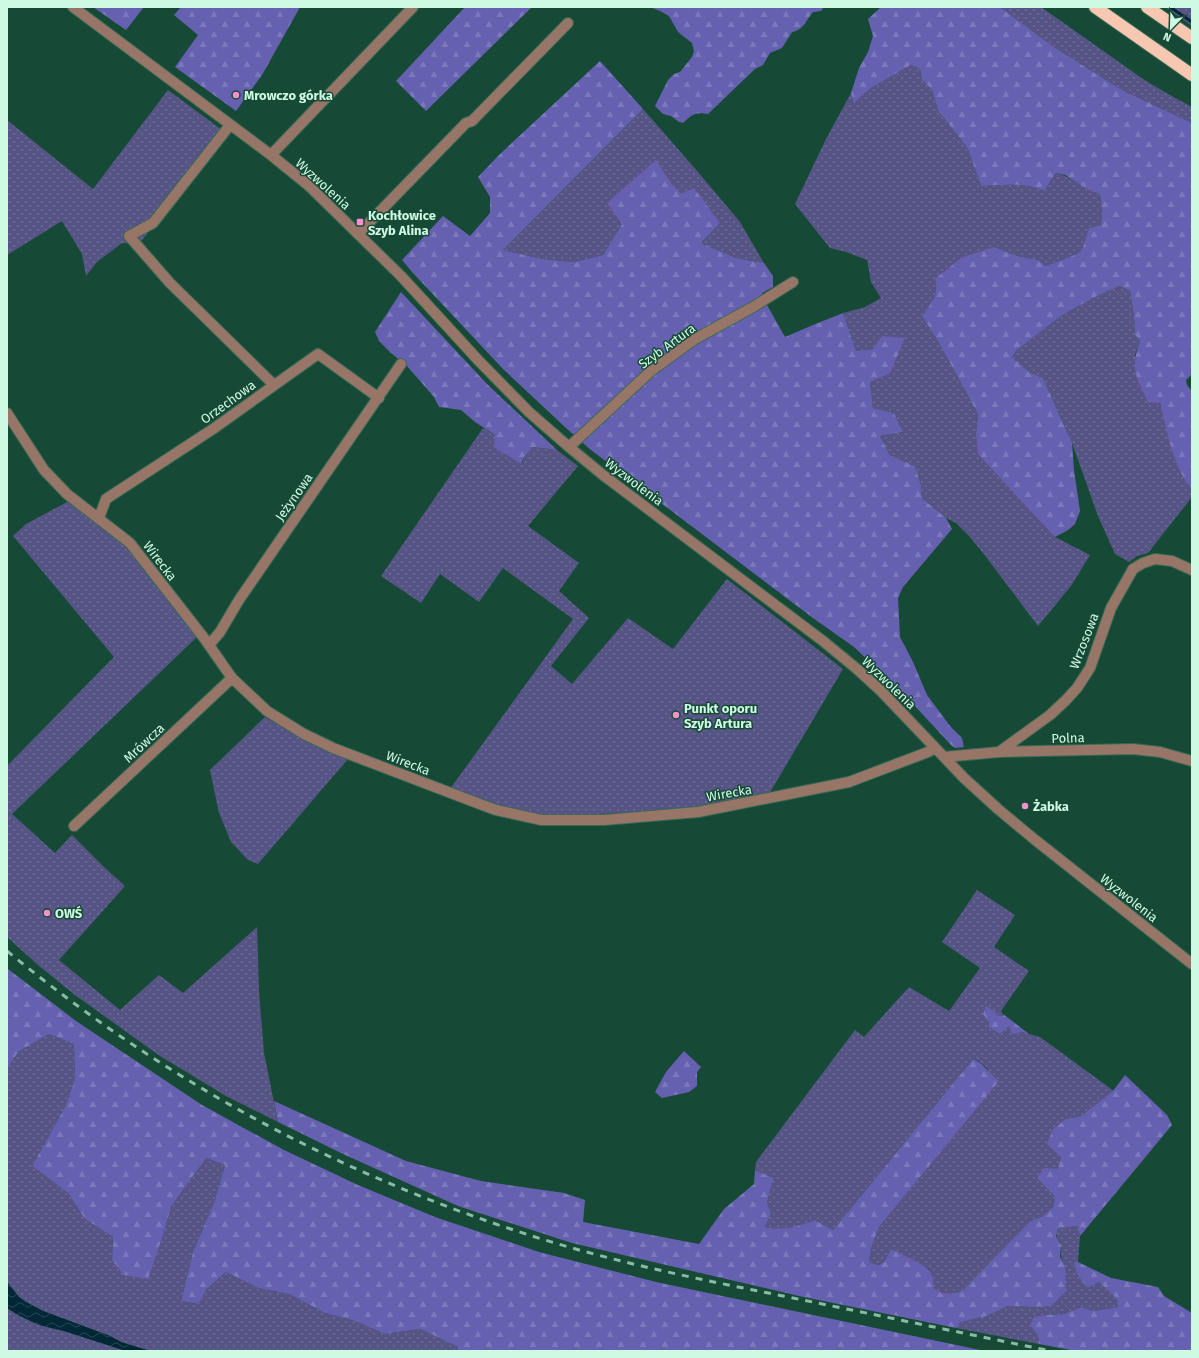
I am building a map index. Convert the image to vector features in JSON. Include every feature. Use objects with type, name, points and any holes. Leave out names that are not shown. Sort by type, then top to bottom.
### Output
[{"type":"highway","points":[[1094,7],[1192,74]]},
{"type":"highway","points":[[1147,7],[1192,38]]},
{"type":"street","name":"Wyzwolenia","points":[[73,7],[271,155],[308,185],[400,276],[529,412],[603,475],[857,668],[935,748],[993,804],[1034,839],[1192,964]]},
{"type":"street","points":[[271,155],[413,7]]},
{"type":"street","points":[[358,234],[568,23]]},
{"type":"street","points":[[230,125],[153,223],[129,236],[170,283],[274,385]]},
{"type":"street","name":"Szyb Artura","points":[[569,447],[651,371],[696,339],[793,282]]},
{"type":"street","name":"Orzechowa","points":[[99,518],[106,499],[213,429],[318,354],[379,398]]},
{"type":"street","name":"Jeżynowa","points":[[209,645],[220,632],[243,594],[401,364]]},
{"type":"street","name":"Wirecka","points":[[7,413],[44,470],[66,494],[130,543],[209,645],[232,678],[266,711],[304,734],[333,748],[477,804],[496,810],[541,820],[604,820],[698,812],[849,782],[935,748]]},
{"type":"street","name":"Wrzosowa","points":[[999,752],[1050,715],[1077,688],[1090,668],[1110,608],[1133,569],[1142,563],[1155,559],[1172,561],[1192,570]]},
{"type":"street","name":"Mrówcza","points":[[74,826],[232,678]]},
{"type":"street","name":"Polna","points":[[944,757],[999,752],[1133,749],[1160,752],[1192,761]]},
{"type":"shaded area","points":[[1000,7],[1041,7],[1146,81],[1192,107],[1192,123],[1122,90],[1054,47]]},
{"type":"shaded area","points":[[1165,7],[1192,7],[1192,26]]},
{"type":"shaded area","points":[[911,65],[920,69],[922,80],[932,90],[938,110],[968,149],[981,186],[1021,185],[1044,191],[1056,173],[1100,194],[1102,213],[1101,225],[1089,228],[1082,251],[1046,266],[1038,260],[1018,256],[994,247],[938,288],[932,302],[922,316],[939,343],[978,414],[976,433],[1055,537],[1090,555],[1071,586],[1038,626],[969,536],[956,523],[946,518],[922,498],[921,485],[915,466],[890,455],[880,436],[903,432],[894,413],[873,408],[870,382],[873,349],[856,351],[843,313],[865,307],[881,298],[871,282],[867,260],[830,248],[795,204],[826,139],[851,93],[855,102],[871,88]]},
{"type":"shaded area","points":[[168,90],[226,133],[139,244],[122,243],[97,262],[86,276],[82,254],[62,221],[7,255],[7,120],[93,189]]},
{"type":"shaded area","points":[[643,109],[740,222],[764,263],[736,258],[701,243],[720,223],[681,195],[671,183],[622,224],[603,255],[574,262],[543,259],[503,250]]},
{"type":"shaded area","points":[[1120,286],[1130,291],[1135,335],[1140,341],[1135,355],[1159,402],[1175,459],[1185,480],[1192,489],[1192,497],[1148,553],[1137,556],[1129,562],[1115,554],[1098,516],[1072,443],[1043,378],[1029,372],[1012,359],[1016,351],[1061,316],[1097,296]]},
{"type":"shaded area","points":[[483,428],[495,435],[522,464],[524,457],[533,447],[557,450],[578,466],[528,526],[579,563],[559,591],[589,618],[551,666],[572,684],[628,618],[673,649],[727,579],[843,669],[769,794],[713,805],[675,809],[627,813],[541,816],[483,801],[450,789],[573,619],[503,568],[479,602],[440,574],[421,603],[381,576]]},
{"type":"shaded area","points":[[69,501],[121,540],[197,637],[12,814],[55,853],[72,835],[125,886],[59,960],[120,1010],[159,975],[183,993],[257,927],[259,992],[264,1053],[278,1122],[226,1096],[160,1056],[75,995],[7,937],[7,766],[114,657],[13,536],[26,524]]},
{"type":"shaded area","points":[[265,717],[303,739],[348,759],[258,864],[248,860],[231,842],[219,813],[210,770]]},
{"type":"shaded area","points":[[977,890],[1015,915],[994,947],[1029,971],[1001,1011],[1004,1016],[997,1016],[989,1022],[988,1027],[1000,1034],[1009,1025],[1022,1032],[1040,1037],[1114,1091],[1081,1116],[1066,1119],[1062,1157],[1058,1170],[1037,1178],[1055,1197],[1053,1207],[1043,1216],[1030,1221],[963,1290],[943,1294],[939,1293],[933,1288],[929,1269],[891,1249],[884,1262],[877,1265],[869,1262],[871,1249],[879,1227],[998,1081],[990,1074],[987,1068],[978,1061],[973,1059],[833,1230],[815,1220],[799,1226],[781,1230],[765,1227],[771,1213],[767,1202],[774,1178],[755,1170],[756,1162],[855,1030],[864,1037],[909,987],[949,1011],[980,968],[942,942]]},
{"type":"shaded area","points":[[49,1034],[74,1044],[75,1079],[65,1107],[32,1166],[68,1193],[85,1219],[113,1237],[112,1260],[164,1232],[171,1207],[206,1158],[225,1165],[215,1200],[193,1252],[181,1301],[199,1304],[206,1290],[226,1272],[258,1288],[289,1294],[325,1313],[355,1321],[385,1334],[420,1329],[458,1347],[458,1351],[150,1351],[121,1342],[110,1336],[43,1311],[19,1297],[7,1282],[7,1069],[18,1052]]},
{"type":"shaded area","points":[[1077,1226],[1080,1236],[1078,1262],[1074,1262],[1080,1279],[1088,1288],[1099,1282],[1116,1298],[1118,1307],[1093,1311],[1081,1307],[1064,1314],[1046,1315],[1030,1325],[1039,1338],[1039,1344],[956,1328],[959,1322],[987,1316],[1008,1306],[1033,1307],[1051,1305],[1065,1265],[1061,1257],[1061,1245],[1057,1237],[1058,1229]]},
{"type":"shaded area","points":[[7,1308],[39,1325],[64,1331],[126,1351],[7,1351]]},
{"type":"green space","points":[[93,7],[144,7],[126,30]]},
{"type":"green space","points":[[181,7],[300,7],[262,75],[236,111],[175,67],[198,35],[174,15]]},
{"type":"green space","points":[[465,7],[532,7],[426,111],[396,81]]},
{"type":"green space","points":[[650,7],[824,7],[821,11],[813,12],[800,29],[792,32],[782,48],[770,53],[763,65],[755,69],[708,114],[694,114],[683,123],[671,116],[663,114],[655,106],[668,80],[674,74],[680,72],[692,57],[694,51],[692,43],[678,32],[669,16]]},
{"type":"green space","points":[[881,7],[1000,7],[1054,47],[1122,90],[1192,123],[1192,374],[1186,380],[1187,385],[1192,391],[1192,489],[1185,480],[1175,460],[1160,403],[1148,402],[1138,379],[1135,359],[1140,341],[1135,335],[1130,291],[1120,286],[1097,296],[1061,316],[1016,351],[1012,358],[1029,372],[1043,378],[1072,443],[1080,511],[1075,524],[1068,530],[1055,537],[978,454],[976,433],[978,414],[939,343],[922,316],[934,298],[936,289],[935,279],[961,258],[994,247],[1018,256],[1038,260],[1046,266],[1077,254],[1082,250],[1089,228],[1101,225],[1102,213],[1100,194],[1089,190],[1065,175],[1056,173],[1044,191],[1021,185],[981,186],[968,149],[938,110],[932,90],[922,80],[920,69],[911,65],[871,88],[854,103],[851,93],[859,68],[868,52],[873,36],[868,19]]},
{"type":"green space","points":[[600,61],[643,109],[503,250],[543,259],[574,262],[603,255],[622,224],[607,203],[656,160],[671,183],[681,194],[694,188],[720,223],[701,243],[736,258],[764,263],[773,276],[773,287],[762,293],[785,337],[843,313],[856,351],[873,349],[882,336],[905,338],[890,373],[870,382],[873,408],[894,413],[903,432],[880,436],[890,455],[915,466],[921,485],[922,498],[946,518],[952,529],[903,587],[898,598],[900,637],[913,662],[927,695],[950,726],[962,738],[964,747],[955,748],[951,745],[901,691],[854,647],[813,618],[591,450],[503,369],[402,260],[443,216],[470,236],[490,213],[490,197],[478,177],[499,155]]},
{"type":"green space","points":[[401,292],[487,384],[557,450],[533,447],[524,457],[521,464],[494,447],[495,435],[475,422],[461,410],[439,407],[434,397],[407,366],[379,341],[375,332]]},
{"type":"green space","points":[[8,969],[76,1021],[202,1105],[284,1150],[358,1185],[435,1217],[539,1252],[656,1282],[985,1351],[458,1351],[458,1347],[420,1329],[385,1334],[355,1321],[325,1313],[289,1294],[258,1288],[226,1272],[206,1290],[199,1304],[181,1301],[193,1252],[215,1200],[225,1165],[206,1158],[171,1207],[148,1279],[124,1275],[112,1260],[113,1237],[85,1219],[68,1193],[32,1166],[65,1107],[75,1079],[74,1044],[49,1034],[18,1052],[7,1069]]},
{"type":"green space","points":[[986,1006],[995,1012],[997,1016],[1004,1016],[1003,1014],[1029,1034],[1022,1032],[1012,1034],[1009,1026],[1000,1034],[988,1027],[989,1022],[983,1014]]},
{"type":"green space","points":[[684,1051],[701,1067],[697,1072],[697,1086],[689,1092],[662,1098],[655,1092],[666,1072]]},
{"type":"green space","points":[[973,1059],[981,1064],[999,1081],[879,1227],[871,1249],[869,1262],[878,1265],[884,1262],[891,1249],[927,1268],[932,1277],[933,1288],[940,1292],[951,1293],[963,1290],[1030,1221],[1043,1216],[1053,1207],[1055,1197],[1037,1178],[1044,1168],[1058,1169],[1061,1157],[1047,1144],[1053,1129],[1066,1119],[1081,1116],[1113,1091],[1125,1075],[1167,1115],[1172,1125],[1080,1236],[1077,1226],[1058,1229],[1056,1236],[1061,1245],[1060,1257],[1065,1265],[1066,1291],[1051,1306],[1008,1306],[987,1316],[960,1322],[956,1328],[799,1296],[572,1243],[458,1206],[343,1154],[278,1122],[274,1101],[406,1161],[481,1181],[564,1193],[585,1200],[583,1222],[699,1244],[724,1209],[754,1184],[755,1170],[774,1178],[767,1202],[771,1213],[765,1227],[779,1229],[790,1228],[815,1220],[833,1230]]},
{"type":"green space","points":[[1074,1262],[1078,1262],[1111,1278],[1158,1287],[1164,1296],[1192,1313],[1192,1351],[1076,1351],[1039,1344],[1039,1338],[1030,1325],[1034,1317],[1064,1314],[1081,1307],[1093,1311],[1118,1307],[1116,1298],[1099,1282],[1088,1288],[1078,1276],[1075,1270]]},
{"type":"water","points":[[7,1282],[19,1297],[43,1311],[110,1336],[121,1342],[150,1351],[126,1351],[64,1331],[39,1325],[20,1316],[7,1308]]},
{"type":"waterway","points":[[1170,7],[1192,22]]},
{"type":"railway","points":[[7,951],[68,999],[131,1044],[195,1085],[261,1122],[329,1156],[399,1187],[471,1215],[574,1249],[633,1264],[723,1284],[1051,1351]]},
{"type":"place","name":"Mrowczo górka","points":[[236,95]]},
{"type":"place","name":"Kochłowice Szyb Alina","points":[[360,222]]},
{"type":"place","name":"Punkt oporu Szyb Artura","points":[[676,715]]},
{"type":"place","name":"Żabka","points":[[1025,806]]},
{"type":"place","name":"OWŚ","points":[[47,913]]}]
